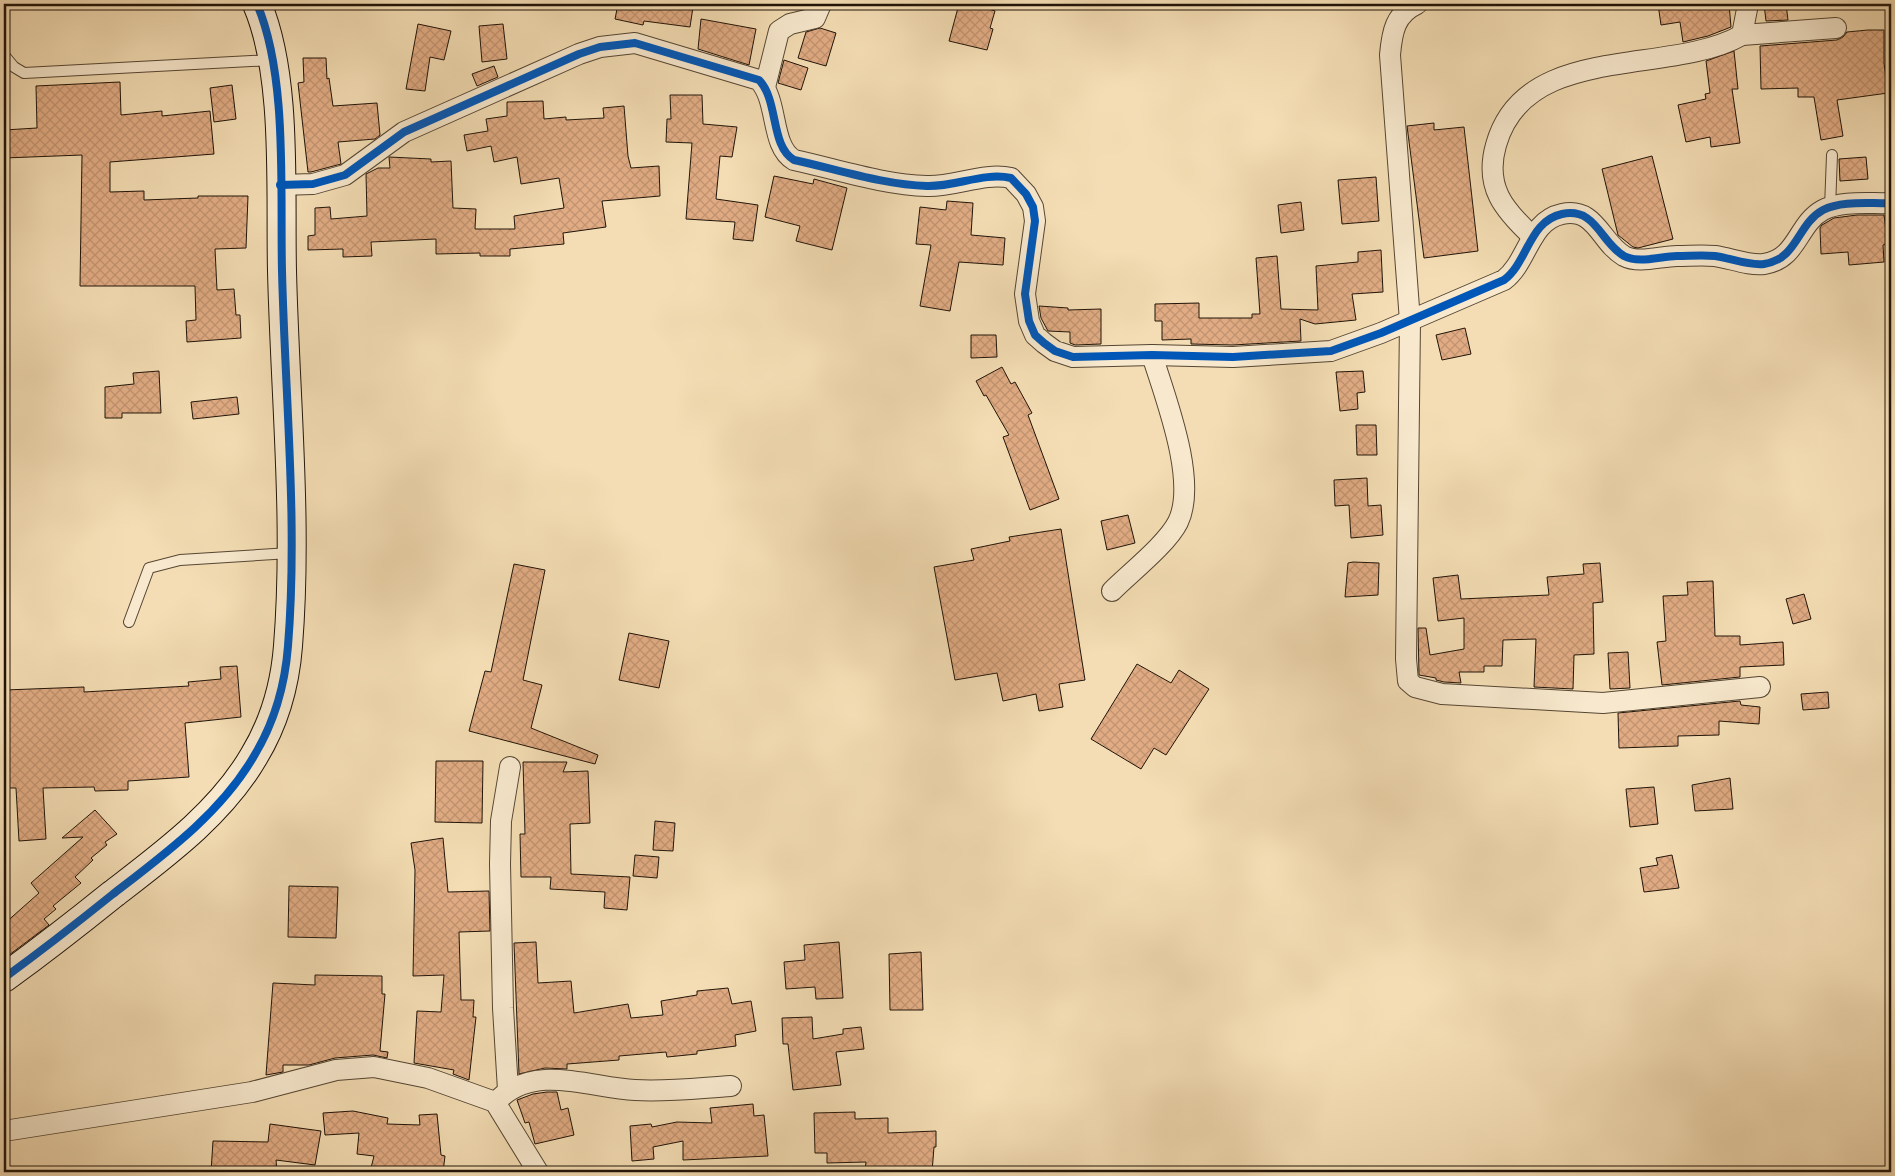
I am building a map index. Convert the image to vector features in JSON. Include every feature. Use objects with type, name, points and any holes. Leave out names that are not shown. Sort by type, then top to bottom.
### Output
[{"type":"street","points":[[4,978],[182,838],[230,791],[254,756],[272,719],[281,689],[288,648],[292,553],[278,114],[273,60],[268,32],[257,4]]},
{"type":"street","points":[[765,87],[779,31],[790,24],[815,18],[821,4]]},
{"type":"street","points":[[1417,4],[1401,14],[1394,26],[1390,55],[1410,321],[1406,659],[1408,681],[1415,687],[1442,694],[1603,703],[1760,686]]},
{"type":"street","points":[[1742,36],[1748,4]]},
{"type":"street","points":[[1533,237],[1509,215],[1494,186],[1492,170],[1493,155],[1499,134],[1522,100],[1566,75],[1705,50],[1742,36],[1836,28]]},
{"type":"street","points":[[280,185],[313,184],[345,174],[404,132],[579,54],[600,46],[635,44],[752,76],[759,80],[772,101],[780,143],[785,152],[794,160],[911,185],[942,186],[993,177],[1012,178],[1026,194],[1033,207],[1035,221],[1026,308],[1035,335],[1055,351],[1073,357],[1152,355],[1233,357],[1331,351],[1410,321],[1504,280],[1514,273],[1539,228],[1551,219],[1565,214],[1577,213],[1586,216],[1594,222],[1614,249],[1626,257],[1637,259],[1664,256],[1715,256],[1762,264],[1777,260],[1792,250],[1812,219],[1830,208],[1891,203]]},
{"type":"street","points":[[1112,591],[1165,539],[1178,523],[1183,507],[1184,486],[1174,426],[1152,355]]},
{"type":"street","points":[[510,767],[501,821],[502,1096],[538,1172]]},
{"type":"street","points":[[4,1131],[252,1092],[307,1076],[358,1067],[374,1067],[502,1096],[541,1080],[579,1081],[635,1090],[731,1086]]},
{"type":"lane","points":[[4,55],[14,67],[24,73],[273,60]]},
{"type":"lane","points":[[1830,208],[1832,156]]},
{"type":"lane","points":[[129,622],[149,568],[180,560],[292,553]]},
{"type":"building","points":[[618,4],[665,4],[693,7],[690,27],[644,21],[643,25],[615,19]]},
{"type":"building","points":[[959,4],[987,4],[986,8],[995,11],[990,28],[993,29],[987,50],[949,41]]},
{"type":"building","points":[[1658,4],[1729,4],[1731,27],[1708,36],[1683,42],[1680,22],[1661,25]]},
{"type":"building","points":[[1764,4],[1786,4],[1788,20],[1766,21]]},
{"type":"building","points":[[701,19],[756,29],[749,65],[698,49]]},
{"type":"building","points":[[418,24],[451,31],[444,60],[430,57],[425,91],[406,89]]},
{"type":"building","points":[[503,24],[507,59],[482,62],[479,26]]},
{"type":"building","points":[[820,28],[836,33],[826,66],[798,58],[806,32]]},
{"type":"building","points":[[1884,30],[1884,63],[1888,93],[1837,100],[1843,136],[1821,140],[1814,97],[1798,97],[1798,88],[1761,89],[1760,46],[1837,40],[1847,32]]},
{"type":"building","points":[[1734,51],[1738,89],[1732,89],[1740,143],[1711,147],[1710,137],[1686,142],[1678,105],[1706,99],[1705,94],[1710,93],[1706,61]]},
{"type":"building","points":[[303,58],[326,58],[327,79],[329,78],[333,106],[377,103],[380,135],[375,139],[338,142],[341,164],[311,172],[308,172],[298,83],[304,82]]},
{"type":"building","points":[[784,60],[808,68],[801,90],[778,83]]},
{"type":"building","points":[[494,66],[498,77],[477,86],[472,74]]},
{"type":"building","points":[[120,82],[121,115],[162,111],[162,116],[210,111],[214,154],[110,162],[110,192],[144,191],[144,200],[198,198],[198,196],[248,196],[246,248],[215,249],[217,290],[234,289],[236,315],[240,315],[241,338],[187,342],[186,321],[196,320],[195,286],[80,286],[82,155],[4,158],[4,130],[37,128],[36,86]]},
{"type":"building","points":[[232,85],[236,119],[214,122],[210,88]]},
{"type":"building","points":[[670,95],[702,95],[703,124],[737,127],[732,157],[720,156],[716,199],[758,205],[753,241],[733,239],[735,222],[686,219],[692,143],[666,142],[667,119],[671,119]]},
{"type":"building","points":[[543,101],[544,119],[566,117],[566,120],[604,118],[603,108],[624,106],[628,156],[631,168],[659,166],[660,196],[602,201],[606,227],[563,233],[564,244],[510,249],[510,256],[480,256],[480,253],[436,254],[436,239],[371,242],[372,256],[343,257],[343,249],[308,250],[308,236],[315,235],[315,208],[330,207],[331,219],[367,216],[366,174],[378,168],[390,168],[389,157],[431,159],[431,162],[451,161],[453,208],[476,209],[475,229],[515,229],[514,216],[564,208],[559,178],[521,184],[517,157],[494,162],[491,146],[467,151],[464,135],[488,131],[486,119],[507,116],[507,102]]},
{"type":"building","points":[[1434,123],[1434,130],[1464,127],[1478,251],[1424,258],[1407,126]]},
{"type":"building","points":[[1652,156],[1673,239],[1638,248],[1633,247],[1618,235],[1602,169]]},
{"type":"building","points":[[1866,157],[1868,179],[1840,181],[1839,159]]},
{"type":"building","points":[[774,176],[813,184],[814,179],[847,188],[832,250],[796,241],[800,226],[765,217]]},
{"type":"building","points":[[1376,177],[1379,221],[1342,224],[1338,180]]},
{"type":"building","points":[[947,201],[973,203],[971,235],[1005,238],[1003,265],[959,262],[950,311],[920,306],[931,245],[916,244],[920,207],[946,210]]},
{"type":"building","points":[[1301,202],[1304,230],[1281,233],[1278,205]]},
{"type":"building","points":[[1857,215],[1884,215],[1888,244],[1883,245],[1884,262],[1849,265],[1848,252],[1821,254],[1820,228],[1822,225],[1834,218]]},
{"type":"building","points":[[1381,250],[1383,292],[1352,294],[1356,320],[1315,324],[1300,319],[1301,341],[1233,345],[1191,344],[1191,339],[1162,340],[1162,321],[1155,321],[1155,304],[1199,303],[1199,318],[1252,318],[1252,314],[1260,314],[1256,258],[1277,256],[1281,309],[1318,310],[1316,266],[1358,262],[1358,252]]},
{"type":"building","points":[[1039,306],[1068,308],[1068,310],[1101,309],[1101,344],[1075,345],[1070,343],[1070,332],[1048,331],[1041,318]]},
{"type":"building","points":[[1465,328],[1471,354],[1442,360],[1436,335]]},
{"type":"building","points":[[971,335],[996,335],[997,357],[971,358]]},
{"type":"building","points":[[1002,367],[1011,384],[1015,382],[1032,413],[1028,415],[1059,499],[1030,510],[1003,437],[1009,435],[976,381]]},
{"type":"building","points":[[159,371],[161,413],[122,413],[122,418],[105,418],[105,387],[134,384],[133,373]]},
{"type":"building","points":[[1363,371],[1365,392],[1357,393],[1358,409],[1340,411],[1336,372]]},
{"type":"building","points":[[237,397],[239,414],[193,419],[191,402]]},
{"type":"building","points":[[1356,425],[1376,425],[1377,455],[1357,455]]},
{"type":"building","points":[[1367,478],[1368,506],[1381,505],[1383,535],[1351,538],[1349,505],[1335,506],[1334,480]]},
{"type":"building","points":[[1128,515],[1135,543],[1107,550],[1101,521]]},
{"type":"building","points":[[1061,529],[1085,680],[1059,684],[1063,707],[1039,711],[1036,694],[1003,701],[997,673],[955,680],[934,567],[974,560],[971,549],[1010,541],[1009,537]]},
{"type":"building","points":[[1348,563],[1379,563],[1378,595],[1345,597]]},
{"type":"building","points":[[1600,563],[1603,602],[1593,603],[1594,654],[1574,655],[1573,689],[1534,687],[1536,639],[1503,640],[1502,666],[1484,666],[1484,672],[1459,672],[1461,683],[1444,682],[1436,680],[1436,678],[1419,675],[1418,628],[1426,628],[1430,655],[1464,649],[1464,618],[1438,621],[1433,578],[1458,575],[1461,599],[1549,595],[1547,577],[1584,574],[1583,564]]},
{"type":"building","points":[[514,564],[545,570],[523,680],[542,685],[531,728],[598,755],[595,764],[469,731],[485,671],[491,672]]},
{"type":"building","points":[[1713,581],[1715,636],[1740,636],[1740,645],[1783,642],[1784,665],[1740,667],[1740,677],[1662,685],[1657,642],[1666,641],[1663,596],[1688,595],[1687,582]]},
{"type":"building","points":[[1804,594],[1811,619],[1793,624],[1786,599]]},
{"type":"building","points":[[629,633],[669,641],[659,688],[619,680]]},
{"type":"building","points":[[1628,652],[1630,688],[1610,689],[1608,653]]},
{"type":"building","points":[[1137,664],[1171,683],[1179,670],[1209,689],[1166,755],[1154,748],[1141,769],[1091,739]]},
{"type":"building","points":[[237,666],[241,717],[185,723],[189,777],[128,781],[128,790],[95,791],[94,787],[43,788],[46,839],[19,841],[16,788],[8,788],[5,690],[84,687],[84,692],[189,686],[188,682],[221,679],[220,667]]},
{"type":"building","points":[[1828,692],[1829,708],[1803,710],[1801,694]]},
{"type":"building","points":[[1740,701],[1741,705],[1760,707],[1759,724],[1719,721],[1719,735],[1678,736],[1678,746],[1619,748],[1618,713]]},
{"type":"building","points":[[436,761],[483,761],[482,823],[435,822]]},
{"type":"building","points":[[523,762],[567,762],[563,772],[588,771],[590,823],[570,824],[571,874],[630,877],[627,910],[604,908],[605,892],[550,889],[551,877],[521,877],[520,834],[525,834]]},
{"type":"building","points":[[1730,778],[1733,809],[1695,811],[1692,785]]},
{"type":"building","points":[[1654,787],[1658,824],[1630,827],[1626,789]]},
{"type":"building","points":[[95,810],[117,834],[105,842],[107,845],[91,858],[93,860],[75,877],[81,883],[53,906],[56,909],[44,919],[49,925],[9,955],[4,949],[4,924],[39,893],[31,883],[83,837],[62,838]]},
{"type":"building","points":[[655,821],[675,823],[673,851],[653,850]]},
{"type":"building","points":[[443,838],[448,892],[489,891],[490,931],[459,932],[461,1000],[474,1000],[473,1017],[476,1017],[469,1080],[453,1074],[454,1070],[414,1063],[417,1011],[441,1012],[444,975],[413,976],[415,870],[411,843]]},
{"type":"building","points":[[635,855],[659,857],[657,878],[633,876]]},
{"type":"building","points":[[1672,855],[1679,888],[1644,892],[1640,868],[1658,865],[1656,858]]},
{"type":"building","points":[[289,886],[338,887],[336,938],[288,937]]},
{"type":"building","points":[[536,942],[538,983],[571,981],[574,1013],[628,1004],[631,1018],[663,1015],[661,1001],[697,995],[697,991],[728,988],[732,1004],[751,1001],[756,1031],[735,1035],[736,1046],[697,1051],[697,1054],[667,1057],[666,1052],[619,1056],[619,1060],[567,1064],[567,1069],[545,1068],[519,1074],[514,943]]},
{"type":"building","points":[[839,942],[843,998],[816,999],[815,987],[786,989],[784,962],[805,960],[804,945]]},
{"type":"building","points":[[921,952],[923,1010],[890,1010],[889,954]]},
{"type":"building","points":[[315,975],[382,976],[382,994],[385,994],[380,1051],[388,1052],[387,1058],[373,1055],[335,1058],[309,1065],[283,1065],[283,1072],[266,1075],[273,983],[315,985]]},
{"type":"building","points":[[812,1017],[813,1039],[843,1034],[843,1029],[861,1027],[864,1049],[836,1052],[841,1085],[793,1090],[788,1044],[783,1044],[782,1018]]},
{"type":"building","points":[[557,1092],[561,1110],[568,1108],[574,1135],[535,1144],[529,1122],[525,1123],[517,1100],[533,1094]]},
{"type":"building","points":[[753,1104],[754,1116],[764,1115],[768,1156],[683,1160],[683,1141],[653,1147],[654,1159],[632,1161],[630,1126],[651,1124],[652,1127],[677,1122],[712,1123],[710,1108]]},
{"type":"building","points":[[353,1111],[388,1118],[387,1124],[420,1125],[419,1115],[437,1114],[441,1155],[445,1156],[443,1172],[370,1172],[374,1156],[357,1154],[359,1133],[325,1135],[323,1113]]},
{"type":"building","points":[[855,1112],[855,1119],[888,1118],[888,1133],[936,1131],[936,1147],[934,1147],[932,1172],[865,1170],[866,1162],[827,1163],[827,1153],[815,1153],[814,1113]]},
{"type":"building","points":[[270,1124],[321,1131],[315,1165],[276,1160],[277,1172],[211,1172],[213,1141],[268,1142]]},
{"type":"cycle path","points":[[4,978],[152,864],[209,814],[241,777],[254,756],[273,717],[281,689],[288,646],[292,553],[282,271],[280,135],[274,65],[267,33],[257,4]]},
{"type":"cycle path","points":[[280,185],[313,184],[345,175],[404,132],[579,54],[600,47],[635,43],[759,80],[770,99],[781,145],[794,160],[877,180],[911,185],[938,186],[980,178],[1011,178],[1026,194],[1033,207],[1035,221],[1025,294],[1029,321],[1035,335],[1044,343],[1055,351],[1073,357],[1152,355],[1233,357],[1331,351],[1381,333],[1504,280],[1519,263],[1535,233],[1542,225],[1551,218],[1562,214],[1573,213],[1583,216],[1597,227],[1616,250],[1630,258],[1643,260],[1671,256],[1710,256],[1746,263],[1764,264],[1775,261],[1784,255],[1814,216],[1823,210],[1839,205],[1857,203],[1891,203]]}]
